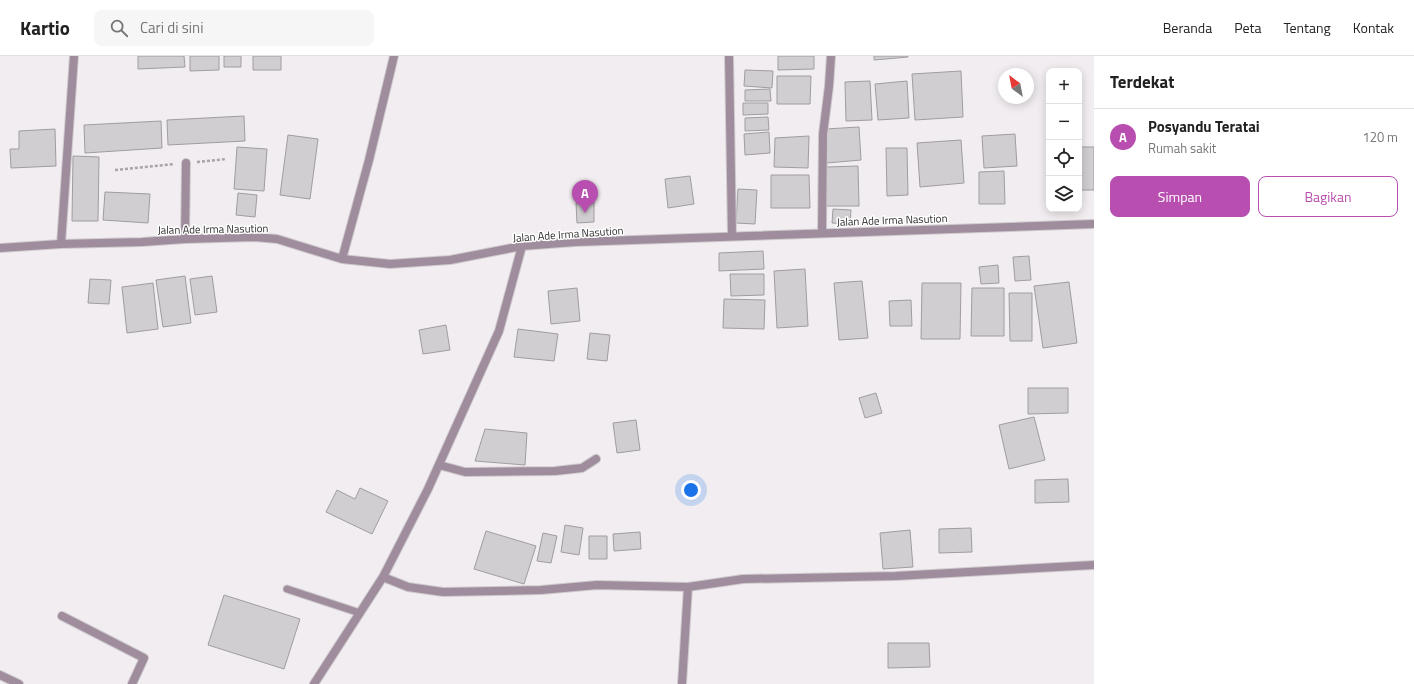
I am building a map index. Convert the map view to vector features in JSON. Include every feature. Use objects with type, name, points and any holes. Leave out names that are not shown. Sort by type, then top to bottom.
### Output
[{"type":"street","points":[[61,244],[74,56]]},
{"type":"street","points":[[342,259],[369,160],[394,56]]},
{"type":"street","points":[[729,56],[732,236]]},
{"type":"street","points":[[822,233],[823,134],[831,56]]},
{"type":"street","points":[[185,238],[186,163]]},
{"type":"street","name":"Jalan Ade Irma Nasution","points":[[0,248],[61,244],[142,242],[185,238],[253,237],[277,239],[342,259],[390,264],[450,260],[522,246],[575,242],[1094,224]]},
{"type":"street","points":[[314,684],[383,577],[440,465],[498,331],[522,246]]},
{"type":"street","points":[[440,465],[465,472],[555,471],[582,468],[596,459]]},
{"type":"street","points":[[383,577],[408,587],[443,592],[541,590],[597,585],[688,587],[743,579],[896,576],[1094,565]]},
{"type":"street","points":[[682,684],[688,587]]},
{"type":"street","points":[[62,616],[144,658],[132,684]]},
{"type":"street","points":[[0,675],[19,684]]},
{"type":"lane","points":[[287,589],[360,613]]},
{"type":"path","points":[[114,170],[226,159]]},
{"type":"building","points":[[138,56],[184,56],[185,67],[138,69]]},
{"type":"building","points":[[190,56],[219,56],[219,70],[190,71]]},
{"type":"building","points":[[224,56],[241,56],[241,67],[224,67]]},
{"type":"building","points":[[253,56],[281,56],[281,70],[253,70]]},
{"type":"building","points":[[778,56],[814,56],[814,69],[778,70]]},
{"type":"building","points":[[874,56],[908,56],[908,57],[874,60]]},
{"type":"building","points":[[745,70],[773,71],[772,88],[744,86]]},
{"type":"building","points":[[961,71],[963,117],[915,120],[912,74]]},
{"type":"building","points":[[777,76],[811,76],[810,104],[777,104]]},
{"type":"building","points":[[870,81],[872,120],[846,121],[845,82]]},
{"type":"building","points":[[907,81],[909,118],[878,120],[875,84]]},
{"type":"building","points":[[770,89],[771,101],[745,101],[745,90]]},
{"type":"building","points":[[743,103],[768,103],[768,114],[743,115]]},
{"type":"building","points":[[244,116],[245,141],[168,145],[167,120]]},
{"type":"building","points":[[768,117],[769,130],[745,131],[745,118]]},
{"type":"building","points":[[161,121],[162,148],[85,153],[84,125]]},
{"type":"building","points":[[859,127],[861,160],[827,163],[825,129]]},
{"type":"building","points":[[55,129],[56,166],[11,168],[10,149],[19,149],[19,131]]},
{"type":"building","points":[[769,132],[770,153],[745,155],[744,134]]},
{"type":"building","points":[[1015,134],[1017,166],[984,168],[982,136]]},
{"type":"building","points":[[288,135],[318,139],[310,199],[280,195]]},
{"type":"building","points":[[809,136],[808,168],[774,167],[775,138]]},
{"type":"building","points":[[961,140],[964,183],[920,187],[917,143]]},
{"type":"building","points":[[237,147],[267,149],[264,191],[234,189]]},
{"type":"building","points":[[1082,147],[1094,147],[1094,190],[1082,190]]},
{"type":"building","points":[[886,148],[907,148],[908,195],[887,196]]},
{"type":"building","points":[[73,156],[99,157],[98,221],[72,221]]},
{"type":"building","points":[[858,166],[859,206],[826,206],[826,167]]},
{"type":"building","points":[[1004,171],[1005,204],[979,204],[979,172]]},
{"type":"building","points":[[771,175],[809,175],[810,208],[771,208]]},
{"type":"building","points":[[690,176],[694,204],[668,208],[665,179]]},
{"type":"building","points":[[738,189],[757,190],[755,224],[736,223]]},
{"type":"building","points":[[105,192],[150,194],[148,223],[103,220]]},
{"type":"building","points":[[238,193],[257,195],[255,217],[236,215]]},
{"type":"building","points":[[594,202],[594,222],[577,223],[576,203]]},
{"type":"building","points":[[833,209],[851,210],[850,224],[832,223]]},
{"type":"building","points":[[763,251],[764,269],[719,271],[719,253]]},
{"type":"building","points":[[1029,256],[1031,280],[1015,281],[1013,257]]},
{"type":"building","points":[[998,265],[999,283],[981,284],[979,267]]},
{"type":"building","points":[[805,269],[808,326],[777,328],[774,271]]},
{"type":"building","points":[[730,274],[764,274],[764,295],[731,296]]},
{"type":"building","points":[[185,276],[191,323],[163,327],[156,280]]},
{"type":"building","points":[[212,276],[217,312],[195,315],[190,279]]},
{"type":"building","points":[[90,279],[111,280],[109,304],[88,303]]},
{"type":"building","points":[[862,281],[868,338],[839,340],[834,283]]},
{"type":"building","points":[[1069,282],[1077,343],[1043,348],[1034,286]]},
{"type":"building","points":[[153,283],[158,329],[127,333],[122,287]]},
{"type":"building","points":[[922,283],[961,283],[960,339],[921,339]]},
{"type":"building","points":[[577,288],[580,321],[551,324],[548,291]]},
{"type":"building","points":[[972,288],[1004,288],[1004,336],[971,336]]},
{"type":"building","points":[[1009,293],[1032,293],[1032,341],[1010,341]]},
{"type":"building","points":[[724,299],[765,300],[764,329],[723,328]]},
{"type":"building","points":[[911,300],[912,326],[890,326],[889,301]]},
{"type":"building","points":[[446,325],[450,350],[423,354],[419,330]]},
{"type":"building","points":[[518,329],[558,334],[554,361],[514,357]]},
{"type":"building","points":[[590,333],[610,335],[607,361],[587,359]]},
{"type":"building","points":[[1028,388],[1068,388],[1068,413],[1028,414]]},
{"type":"building","points":[[876,393],[882,413],[865,418],[859,398]]},
{"type":"building","points":[[1034,417],[1045,460],[1009,469],[999,425]]},
{"type":"building","points":[[636,420],[640,450],[617,453],[613,423]]},
{"type":"building","points":[[485,429],[527,433],[525,465],[475,461]]},
{"type":"building","points":[[1068,479],[1069,502],[1035,503],[1035,480]]},
{"type":"building","points":[[360,488],[388,501],[372,534],[326,512],[337,490],[355,499]]},
{"type":"building","points":[[565,525],[583,528],[579,555],[561,552]]},
{"type":"building","points":[[971,528],[972,552],[939,553],[939,529]]},
{"type":"building","points":[[910,530],[913,567],[883,569],[880,533]]},
{"type":"building","points":[[486,531],[536,546],[524,584],[474,569]]},
{"type":"building","points":[[640,532],[641,549],[614,551],[613,534]]},
{"type":"building","points":[[543,533],[557,536],[551,563],[537,561]]},
{"type":"building","points":[[589,536],[607,536],[607,559],[589,559]]},
{"type":"building","points":[[224,595],[300,619],[284,669],[208,645]]},
{"type":"building","points":[[888,643],[929,643],[930,667],[888,668]]},
{"type":"place","name":"Posyandu Teratai","points":[[585,213]]}]
